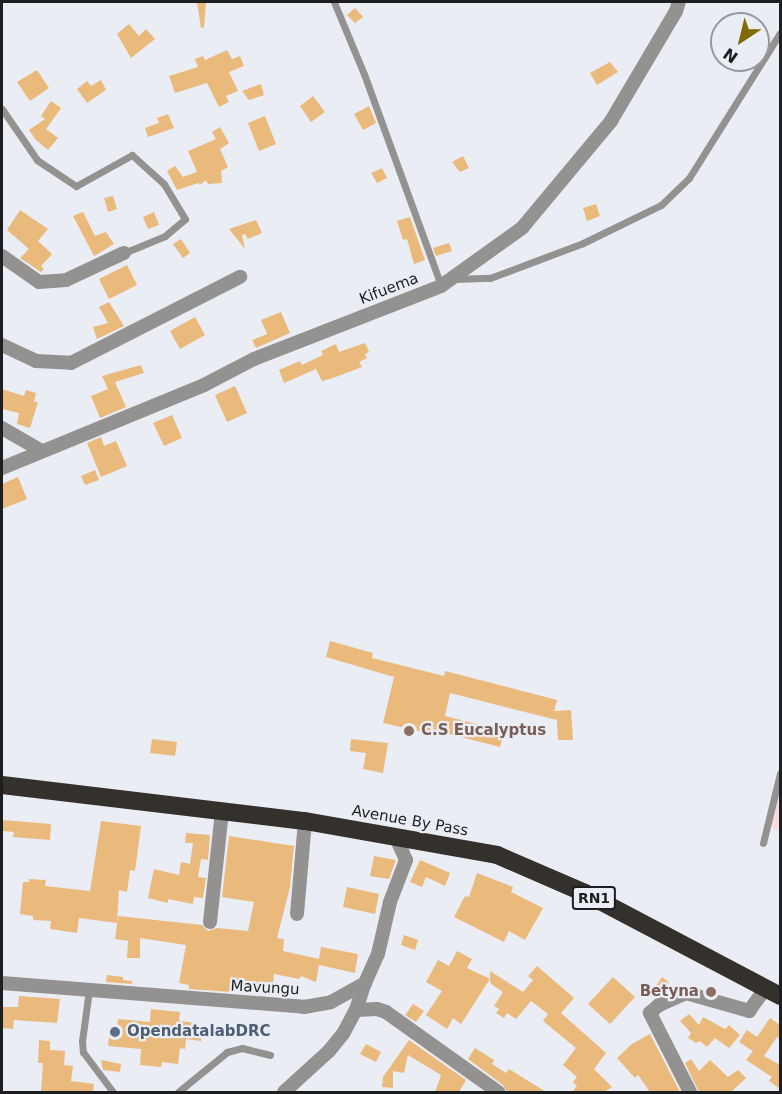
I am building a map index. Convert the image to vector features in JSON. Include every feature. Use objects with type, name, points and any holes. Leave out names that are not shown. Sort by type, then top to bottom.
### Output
[{"type":"highway","name":"Avenue By Pass","points":[[2,785],[305,821],[395,835],[497,855],[542,873],[773,992]]},
{"type":"street","name":"Kifuema","points":[[2,468],[40,450],[204,385],[254,359],[445,283],[522,228],[610,121],[676,11],[679,2]]},
{"type":"street","points":[[2,256],[39,282],[66,280],[124,253]]},
{"type":"street","points":[[2,345],[36,361],[71,363],[240,277]]},
{"type":"street","points":[[2,428],[40,450]]},
{"type":"street","points":[[210,922],[222,810]]},
{"type":"street","points":[[297,914],[305,821]]},
{"type":"street","points":[[284,1092],[329,1051],[356,1010],[378,954],[390,902],[406,860],[395,835]]},
{"type":"street","name":"Mavungu","points":[[2,983],[304,1007],[331,1002],[365,983]]},
{"type":"street","points":[[690,1092],[650,1013],[659,1005],[686,993],[749,1011],[773,992]]},
{"type":"street","points":[[356,1010],[377,1009],[386,1012],[498,1092]]},
{"type":"lane","points":[[334,2],[445,283],[490,278],[583,243],[661,205],[690,178],[780,33]]},
{"type":"lane","points":[[2,109],[37,160],[76,186],[132,155],[164,183],[184,219],[165,236],[124,253]]},
{"type":"lane","points":[[763,843],[780,773]]},
{"type":"lane","points":[[89,990],[82,1041],[83,1052],[113,1092]]},
{"type":"lane","points":[[178,1092],[227,1052],[253,1049],[270,1055]]},
{"type":"shaded area","points":[[780,786],[780,832],[769,825]]},
{"type":"building","points":[[197,2],[206,2],[204,27],[201,28]]},
{"type":"building","points":[[355,8],[363,17],[355,23],[347,15]]},
{"type":"building","points":[[129,24],[139,36],[146,29],[155,39],[131,58],[117,34]]},
{"type":"building","points":[[227,50],[232,59],[240,56],[244,66],[229,72],[238,91],[226,96],[229,102],[219,107],[207,83],[175,93],[169,76],[198,67],[195,59],[203,56],[205,60]]},
{"type":"building","points":[[610,62],[618,72],[597,85],[590,73]]},
{"type":"building","points":[[37,70],[49,88],[30,101],[17,82]]},
{"type":"building","points":[[101,80],[106,90],[87,103],[77,89],[87,81],[91,86]]},
{"type":"building","points":[[261,84],[264,95],[249,100],[242,91]]},
{"type":"building","points":[[313,96],[325,112],[311,122],[300,106]]},
{"type":"building","points":[[51,101],[61,108],[46,129],[58,138],[48,150],[36,140],[29,130],[45,119],[41,116]]},
{"type":"building","points":[[369,106],[376,123],[363,130],[354,114]]},
{"type":"building","points":[[168,114],[174,128],[148,137],[145,128],[159,123],[157,118]]},
{"type":"building","points":[[265,116],[276,144],[259,151],[248,123]]},
{"type":"building","points":[[220,127],[229,143],[220,149],[228,167],[221,171],[222,183],[208,184],[206,180],[200,185],[198,183],[177,190],[167,171],[175,166],[183,177],[197,172],[188,151],[216,139],[212,132]]},
{"type":"building","points":[[463,156],[469,168],[460,172],[452,162]]},
{"type":"building","points":[[382,168],[387,178],[377,183],[371,173]]},
{"type":"building","points":[[113,196],[117,209],[108,212],[104,198]]},
{"type":"building","points":[[596,204],[600,216],[587,221],[583,208]]},
{"type":"building","points":[[20,210],[48,229],[38,241],[52,254],[41,266],[44,269],[41,272],[20,258],[29,249],[7,230]]},
{"type":"building","points":[[83,212],[95,236],[106,232],[114,244],[94,256],[73,216]]},
{"type":"building","points":[[154,212],[159,225],[148,229],[143,217]]},
{"type":"building","points":[[410,217],[425,260],[414,264],[407,239],[403,240],[397,221]]},
{"type":"building","points":[[256,220],[262,233],[248,239],[245,234],[242,235],[245,249],[229,229]]},
{"type":"building","points":[[181,239],[190,253],[183,258],[173,244]]},
{"type":"building","points":[[449,243],[452,251],[436,256],[433,248]]},
{"type":"building","points":[[127,265],[137,285],[109,299],[99,279]]},
{"type":"building","points":[[109,302],[124,326],[97,339],[93,327],[108,323],[99,307]]},
{"type":"building","points":[[281,312],[290,333],[256,348],[252,340],[267,334],[261,320]]},
{"type":"building","points":[[195,317],[205,335],[180,349],[170,331]]},
{"type":"building","points":[[365,343],[369,352],[365,354],[367,358],[359,362],[362,367],[322,381],[316,369],[284,383],[279,370],[300,361],[302,365],[323,355],[321,351],[336,344],[339,352]]},
{"type":"building","points":[[141,365],[144,373],[115,382],[126,407],[100,418],[91,396],[108,389],[102,376]]},
{"type":"building","points":[[235,386],[247,413],[227,422],[215,395]]},
{"type":"building","points":[[2,389],[24,396],[26,390],[36,393],[34,402],[38,402],[30,428],[17,424],[19,413],[2,409]]},
{"type":"building","points":[[172,415],[182,438],[164,446],[153,423]]},
{"type":"building","points":[[101,437],[104,446],[116,441],[127,466],[101,477],[87,443]]},
{"type":"building","points":[[95,470],[99,480],[85,485],[81,476]]},
{"type":"building","points":[[18,477],[27,499],[2,509],[2,484]]},
{"type":"building","points":[[330,641],[373,653],[372,658],[444,676],[445,671],[557,700],[554,711],[571,710],[573,740],[558,740],[557,720],[450,693],[445,716],[504,731],[500,747],[441,732],[440,736],[383,723],[394,677],[326,657]]},
{"type":"building","points":[[152,739],[177,742],[175,756],[150,753]]},
{"type":"building","points":[[351,739],[388,743],[383,773],[363,769],[366,753],[350,751]]},
{"type":"building","points":[[2,820],[51,824],[50,840],[13,837],[14,832],[2,831]]},
{"type":"building","points":[[101,821],[141,826],[135,871],[130,870],[127,892],[119,890],[117,923],[79,918],[77,933],[50,929],[51,921],[33,920],[33,916],[20,914],[23,882],[29,882],[29,879],[46,880],[45,886],[90,891]]},
{"type":"building","points":[[186,833],[210,835],[208,860],[201,859],[198,877],[206,878],[203,898],[194,897],[193,904],[168,899],[168,903],[148,898],[154,869],[179,875],[181,862],[190,864],[193,843],[185,843]]},
{"type":"building","points":[[229,836],[294,846],[290,887],[277,938],[284,939],[283,951],[319,959],[321,947],[358,954],[355,973],[319,965],[316,982],[301,976],[299,979],[274,974],[272,993],[255,991],[257,982],[233,979],[231,992],[189,989],[189,985],[179,983],[186,945],[140,938],[140,958],[127,958],[128,941],[115,939],[118,916],[202,925],[208,931],[217,928],[248,931],[254,902],[222,897]]},
{"type":"building","points":[[374,856],[396,860],[389,879],[370,876]]},
{"type":"building","points":[[420,860],[450,873],[445,886],[426,877],[422,887],[410,882]]},
{"type":"building","points":[[477,873],[513,887],[511,892],[543,908],[525,940],[509,931],[504,942],[454,917],[465,896],[469,897]]},
{"type":"building","points":[[347,887],[379,894],[375,914],[343,907]]},
{"type":"building","points":[[404,935],[418,940],[415,950],[401,945]]},
{"type":"building","points":[[457,951],[472,959],[467,968],[490,979],[461,1024],[453,1018],[447,1029],[426,1015],[442,991],[426,982],[438,960],[449,966]]},
{"type":"building","points":[[537,966],[574,998],[561,1013],[606,1053],[594,1069],[612,1087],[604,1092],[572,1092],[577,1086],[573,1082],[577,1077],[563,1065],[576,1048],[543,1021],[548,1014],[531,1001],[516,1019],[507,1013],[504,1018],[496,1013],[499,1009],[494,1006],[503,992],[491,984],[490,971],[523,992],[533,980],[528,976]]},
{"type":"building","points":[[107,975],[123,977],[123,980],[132,981],[132,984],[106,982]]},
{"type":"building","points":[[613,977],[635,997],[610,1024],[588,1004]]},
{"type":"building","points":[[662,977],[669,982],[662,994],[654,989]]},
{"type":"building","points":[[19,996],[60,999],[57,1023],[14,1020],[13,1029],[2,1028],[2,1007],[18,1007]]},
{"type":"building","points":[[413,1004],[424,1011],[416,1022],[405,1015]]},
{"type":"building","points":[[151,1009],[180,1012],[179,1021],[197,1023],[197,1027],[202,1028],[201,1041],[186,1039],[185,1049],[180,1048],[178,1064],[162,1062],[161,1067],[140,1065],[141,1049],[108,1046],[110,1027],[117,1027],[118,1019],[150,1022]]},
{"type":"building","points":[[689,1014],[699,1025],[703,1017],[725,1029],[729,1025],[740,1035],[729,1048],[715,1038],[707,1047],[700,1041],[696,1043],[688,1038],[691,1033],[680,1021]]},
{"type":"building","points":[[770,1018],[780,1025],[780,1039],[777,1037],[764,1056],[780,1065],[780,1089],[769,1081],[772,1077],[746,1060],[753,1051],[739,1042],[747,1030],[757,1037]]},
{"type":"building","points":[[650,1034],[680,1092],[650,1092],[638,1075],[635,1078],[617,1058],[632,1044]]},
{"type":"building","points":[[39,1040],[50,1041],[50,1050],[65,1051],[64,1065],[73,1066],[71,1081],[94,1084],[93,1092],[41,1091],[43,1063],[38,1063]]},
{"type":"building","points":[[409,1040],[466,1080],[459,1092],[435,1092],[441,1075],[408,1055],[404,1073],[393,1071],[393,1088],[382,1087],[383,1077]]},
{"type":"building","points":[[366,1044],[381,1052],[376,1062],[360,1054]]},
{"type":"building","points":[[475,1048],[494,1060],[492,1064],[506,1073],[509,1069],[546,1092],[507,1092],[503,1085],[468,1059]]},
{"type":"building","points":[[691,1059],[699,1071],[710,1060],[728,1077],[738,1070],[746,1078],[731,1092],[699,1092],[685,1063]]},
{"type":"building","points":[[101,1060],[121,1064],[120,1072],[103,1070]]},
{"type":"place","name":"C.S Eucalyptus","points":[[409,731]]},
{"type":"place","name":"Betyna","points":[[711,992]]},
{"type":"place","name":"OpendatalabDRC","points":[[115,1032]]}]
